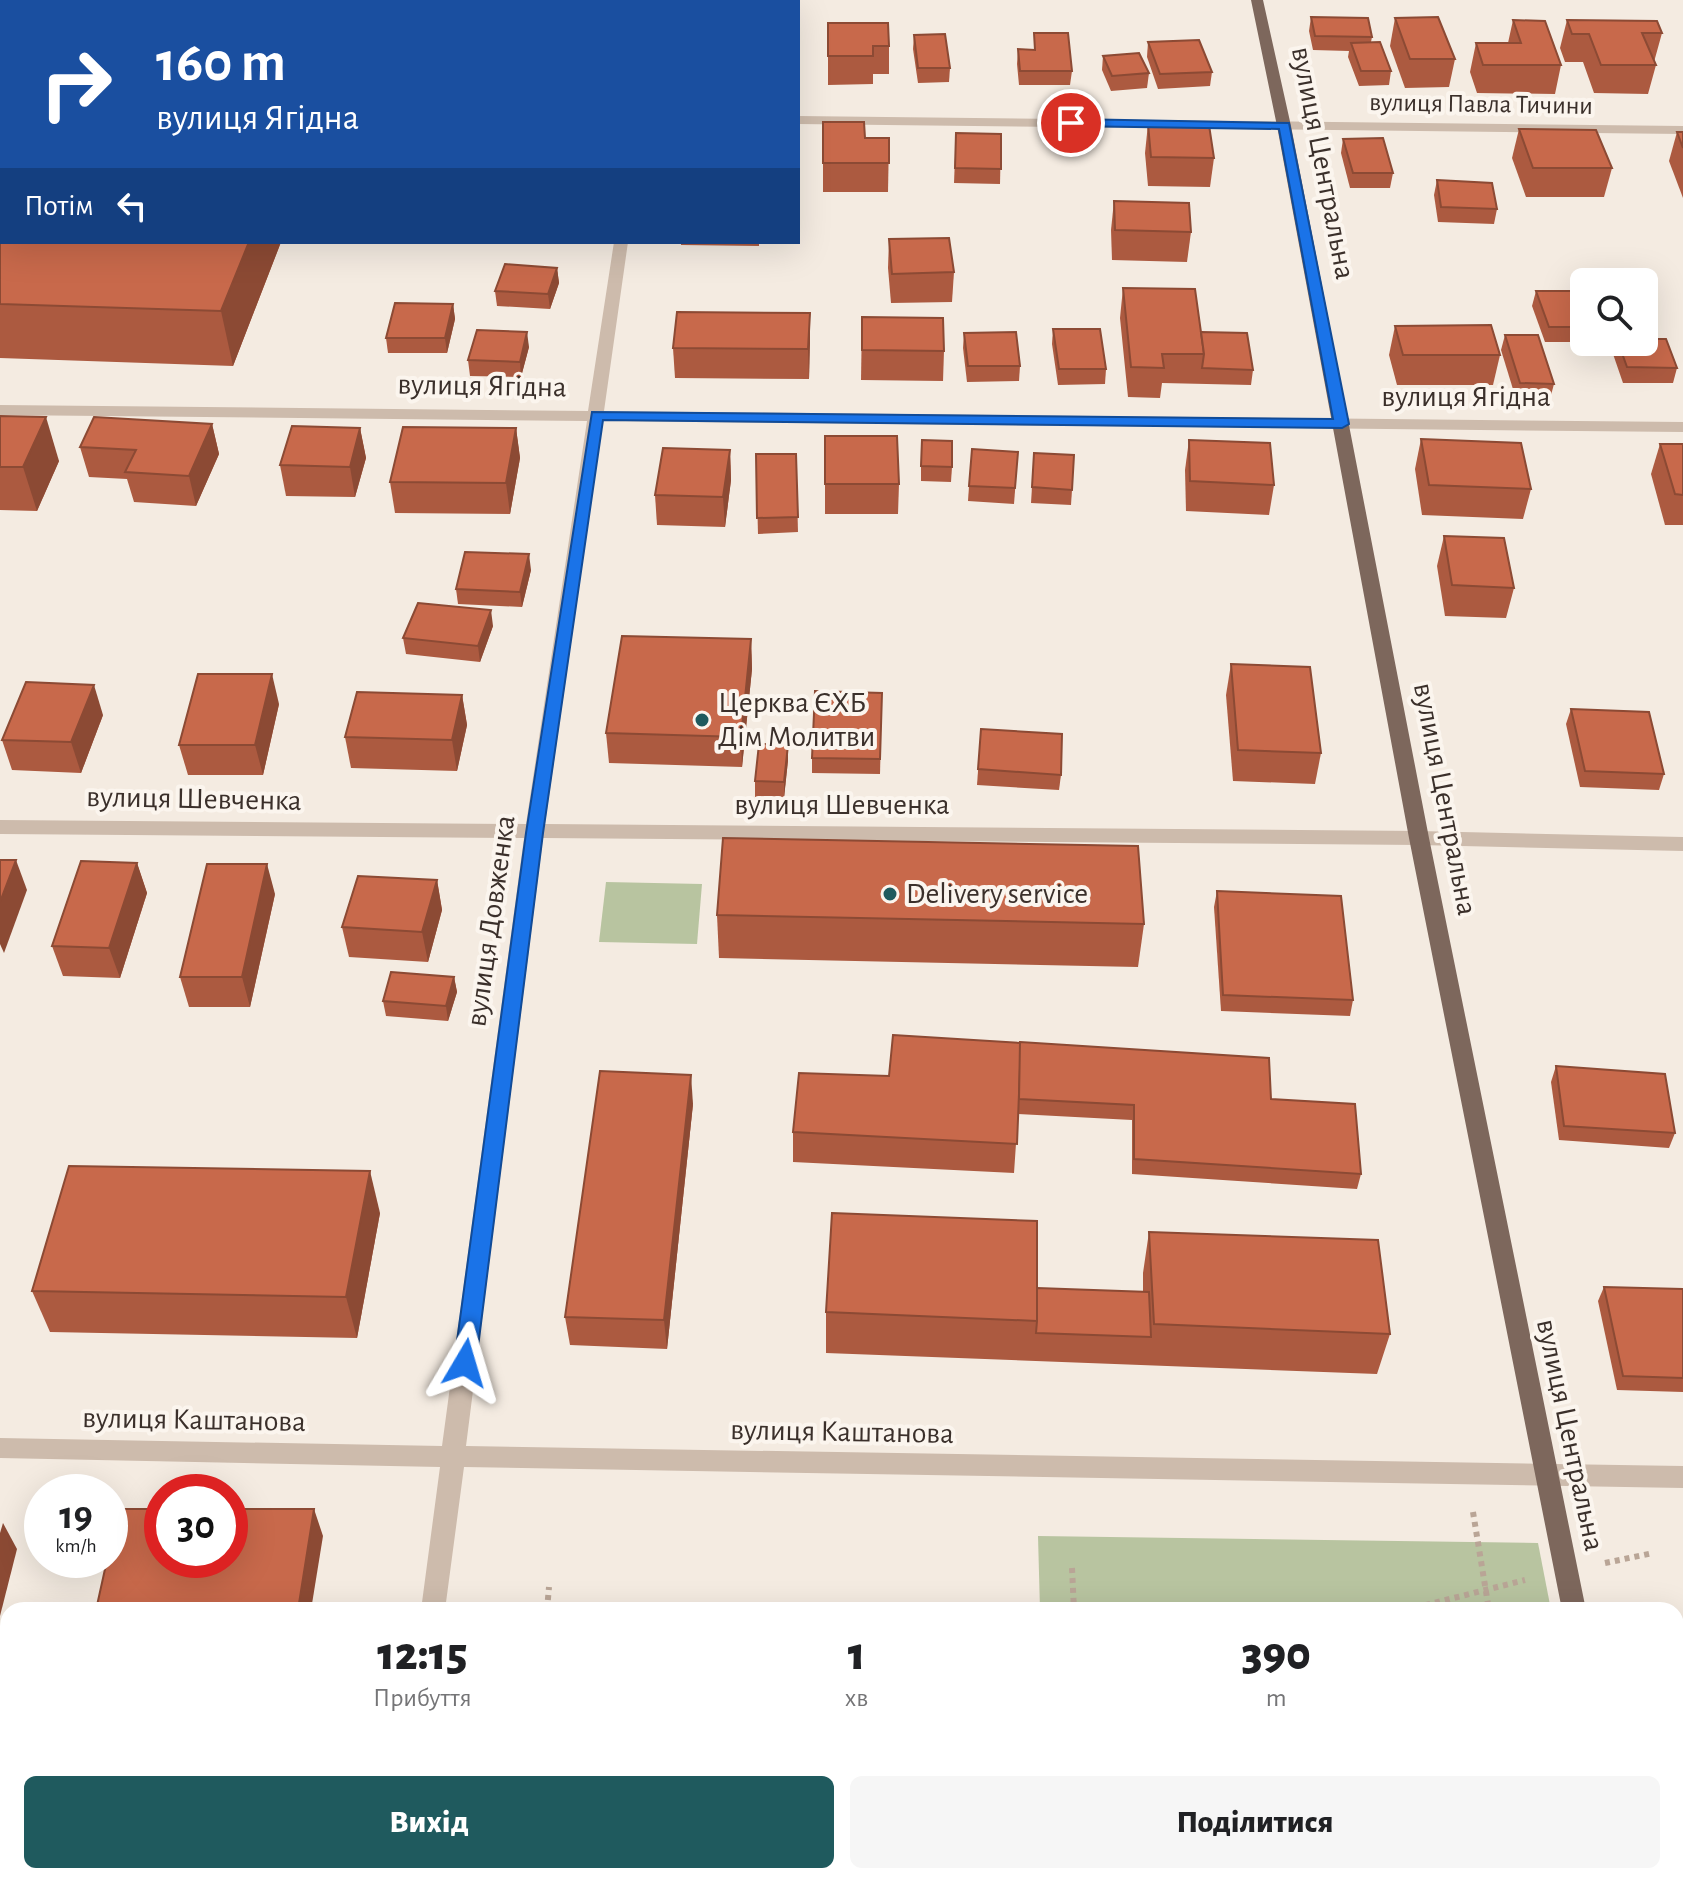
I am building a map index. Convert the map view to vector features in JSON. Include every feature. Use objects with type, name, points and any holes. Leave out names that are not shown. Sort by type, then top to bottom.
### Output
[{"type":"main road","name":"вулиця Центральна","points":[[1257,0],[1342,424],[1419,838],[1572,1602]]},
{"type":"street","name":"вулиця Павла Тичини","points":[[800,120],[1683,130]]},
{"type":"street","name":"вулиця Довженка","points":[[434,1602],[534,833],[621,244]]},
{"type":"street","name":"вулиця Ягідна","points":[[0,410],[1683,427]]},
{"type":"street","name":"вулиця Шевченка","points":[[0,827],[1419,838],[1683,844]]},
{"type":"street","name":"вулиця Каштанова","points":[[0,1448],[1683,1477]]},
{"type":"path","points":[[1072,1568],[1074,1602]]},
{"type":"path","points":[[548,1602],[549,1587]]},
{"type":"path","points":[[1437,1602],[1484,1590],[1487,1602]]},
{"type":"green space","points":[[606,882],[702,884],[697,944],[599,942]]},
{"type":"green space","points":[[1038,1536],[1538,1543],[1549,1602],[1040,1602]]},
{"type":"building","points":[[1311,17],[1368,18],[1372,37],[1315,36]]},
{"type":"building","points":[[1438,17],[1455,59],[1410,59],[1395,18]]},
{"type":"building","points":[[1513,20],[1545,21],[1561,65],[1483,65],[1476,43],[1521,43]]},
{"type":"building","points":[[1567,20],[1657,21],[1662,33],[1642,33],[1656,65],[1601,65],[1589,34],[1572,34]]},
{"type":"building","points":[[828,23],[888,23],[889,46],[873,46],[873,56],[828,56]]},
{"type":"building","points":[[1034,33],[1068,33],[1072,71],[1020,71],[1018,49],[1035,50]]},
{"type":"building","points":[[945,34],[950,68],[918,68],[914,35]]},
{"type":"building","points":[[1199,40],[1212,72],[1160,74],[1148,42]]},
{"type":"building","points":[[1380,42],[1391,71],[1361,71],[1351,43]]},
{"type":"building","points":[[1139,53],[1149,73],[1112,76],[1103,56]]},
{"type":"building","points":[[823,122],[864,122],[865,138],[889,138],[889,163],[823,163]]},
{"type":"building","points":[[1148,124],[1209,125],[1214,158],[1151,157]]},
{"type":"building","points":[[1519,129],[1596,130],[1612,168],[1533,168]]},
{"type":"building","points":[[1677,132],[1683,132],[1683,148]]},
{"type":"building","points":[[956,133],[1001,134],[1001,169],[955,168]]},
{"type":"building","points":[[1383,138],[1393,173],[1353,173],[1343,139]]},
{"type":"building","points":[[1437,180],[1492,183],[1497,209],[1441,207]]},
{"type":"building","points":[[1114,201],[1189,203],[1191,232],[1115,230]]},
{"type":"building","points":[[949,238],[954,272],[892,274],[889,239]]},
{"type":"building","points":[[0,244],[248,244],[221,311],[0,304]]},
{"type":"building","points":[[505,264],[557,268],[548,294],[495,291]]},
{"type":"building","points":[[1123,288],[1195,289],[1204,354],[1162,354],[1164,368],[1131,367]]},
{"type":"building","points":[[1536,291],[1570,291],[1570,327],[1549,327]]},
{"type":"building","points":[[395,303],[453,304],[445,338],[386,338]]},
{"type":"building","points":[[677,312],[810,313],[808,349],[673,348]]},
{"type":"building","points":[[862,317],[943,318],[944,351],[862,350]]},
{"type":"building","points":[[1491,325],[1500,355],[1403,355],[1395,326]]},
{"type":"building","points":[[1053,329],[1100,329],[1106,369],[1059,369]]},
{"type":"building","points":[[477,330],[527,332],[520,362],[468,360]]},
{"type":"building","points":[[1016,332],[1020,366],[968,366],[964,333]]},
{"type":"building","points":[[1201,332],[1247,333],[1253,370],[1202,368]]},
{"type":"building","points":[[1505,335],[1538,335],[1554,384],[1520,383]]},
{"type":"building","points":[[1658,339],[1666,339],[1677,368],[1627,367],[1623,356],[1658,356]]},
{"type":"building","points":[[0,416],[46,417],[23,467],[0,467]]},
{"type":"building","points":[[94,417],[212,424],[189,476],[125,472],[136,450],[80,447]]},
{"type":"building","points":[[292,426],[360,428],[350,467],[280,465]]},
{"type":"building","points":[[403,427],[516,428],[506,483],[390,482]]},
{"type":"building","points":[[825,436],[897,436],[899,484],[825,484]]},
{"type":"building","points":[[1421,439],[1521,443],[1531,489],[1429,485]]},
{"type":"building","points":[[922,440],[952,441],[952,467],[921,466]]},
{"type":"building","points":[[1189,440],[1270,443],[1274,485],[1190,481]]},
{"type":"building","points":[[1660,444],[1683,444],[1683,495],[1675,494]]},
{"type":"building","points":[[663,448],[730,450],[723,497],[655,495]]},
{"type":"building","points":[[972,449],[1018,452],[1015,488],[969,486]]},
{"type":"building","points":[[1034,453],[1074,455],[1072,490],[1032,487]]},
{"type":"building","points":[[756,454],[796,454],[798,517],[757,518]]},
{"type":"building","points":[[1444,536],[1504,538],[1514,588],[1452,585]]},
{"type":"building","points":[[465,552],[529,554],[520,592],[456,589]]},
{"type":"building","points":[[418,603],[491,610],[478,646],[403,638]]},
{"type":"building","points":[[622,636],[751,639],[741,737],[606,733]]},
{"type":"building","points":[[1231,664],[1310,667],[1321,753],[1238,750]]},
{"type":"building","points":[[198,674],[272,674],[255,745],[179,745]]},
{"type":"building","points":[[26,682],[94,685],[71,742],[2,740]]},
{"type":"building","points":[[815,691],[882,693],[880,759],[812,758]]},
{"type":"building","points":[[357,692],[462,695],[452,740],[345,737]]},
{"type":"building","points":[[1571,709],[1649,712],[1664,774],[1585,771]]},
{"type":"building","points":[[981,729],[1062,734],[1061,775],[978,769]]},
{"type":"building","points":[[759,744],[788,745],[784,782],[755,781]]},
{"type":"building","points":[[723,838],[1138,846],[1144,924],[717,915]]},
{"type":"building","points":[[0,860],[16,860],[0,902]]},
{"type":"building","points":[[81,861],[137,863],[109,948],[52,946]]},
{"type":"building","points":[[207,864],[267,864],[242,977],[180,977]]},
{"type":"building","points":[[358,876],[437,880],[422,932],[342,927]]},
{"type":"building","points":[[1217,891],[1341,896],[1353,1000],[1223,995]]},
{"type":"building","points":[[391,972],[454,977],[446,1006],[383,1001]]},
{"type":"building","points":[[893,1035],[1021,1043],[1017,1144],[793,1132],[799,1073],[889,1076]]},
{"type":"building","points":[[1020,1042],[1269,1058],[1271,1099],[1355,1104],[1361,1174],[1134,1159],[1134,1105],[1019,1099]]},
{"type":"building","points":[[1556,1066],[1665,1074],[1675,1133],[1564,1126]]},
{"type":"building","points":[[600,1071],[691,1075],[664,1320],[565,1317]]},
{"type":"building","points":[[69,1166],[370,1171],[346,1297],[32,1291]]},
{"type":"building","points":[[832,1213],[1037,1221],[1037,1321],[826,1312]]},
{"type":"building","points":[[1149,1232],[1378,1240],[1390,1334],[1154,1324]]},
{"type":"building","points":[[1604,1287],[1683,1289],[1683,1378],[1623,1376]]},
{"type":"building","points":[[1037,1288],[1149,1292],[1151,1337],[1036,1333]]},
{"type":"building","points":[[128,1509],[144,1509],[144,1578],[248,1578],[248,1509],[314,1509],[299,1602],[98,1602],[103,1578],[128,1578]]},
{"type":"place","name":"Церква ЄХБ Дім Молитви","points":[[702,720]]},
{"type":"place","name":"Delivery service","points":[[890,894]]},
{"type":"route","points":[[465,1363],[534,833],[597,415],[1342,424],[1284,126],[1071,123]]}]
